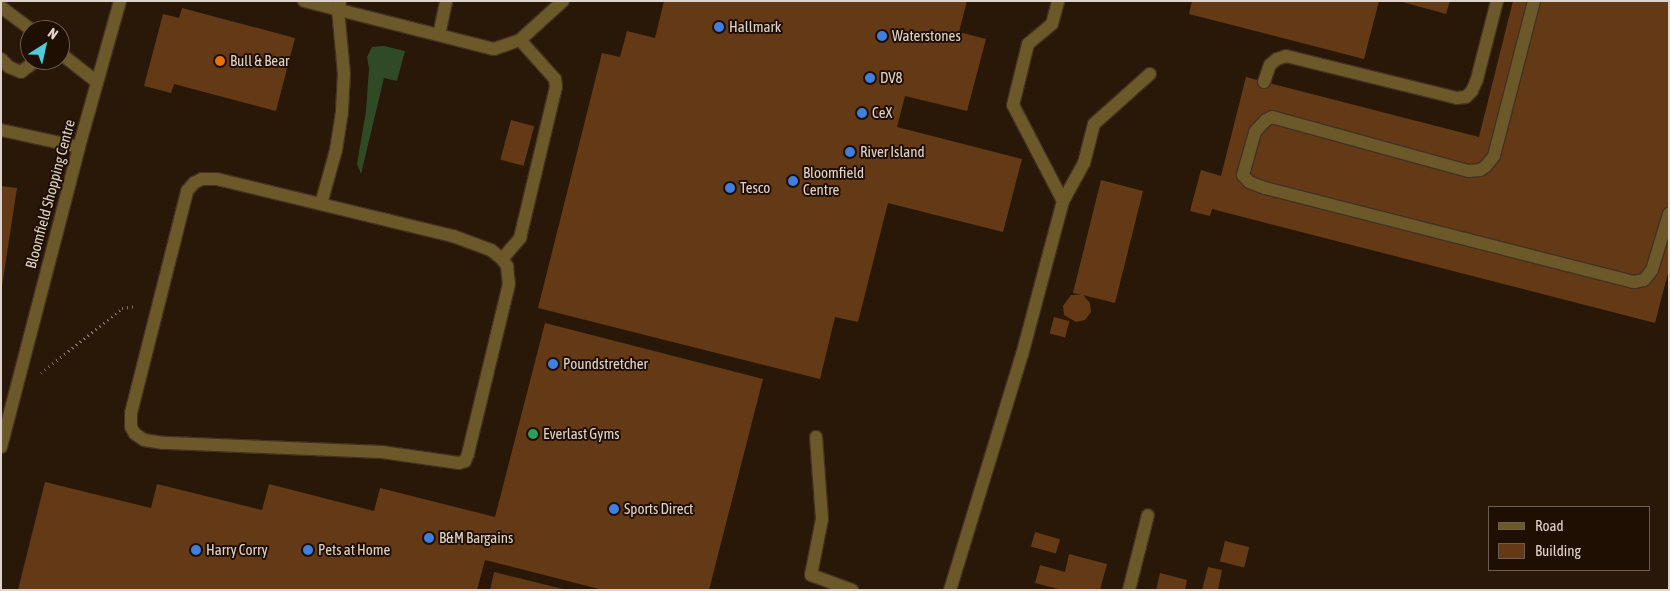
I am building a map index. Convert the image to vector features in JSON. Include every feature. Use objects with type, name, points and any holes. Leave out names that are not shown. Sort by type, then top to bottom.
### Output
[{"type":"street","name":"Bloomfield Shopping Centre","points":[[1,447],[7,395],[120,1]]},
{"type":"street","points":[[304,1],[339,5],[439,35],[494,49],[520,40],[563,1]]},
{"type":"street","points":[[439,35],[446,1]]},
{"type":"street","points":[[1058,1],[1052,24],[1028,44],[1013,105],[1063,201]]},
{"type":"street","points":[[1264,82],[1270,65],[1277,59],[1286,56],[1457,98],[1466,97],[1472,91],[1477,79],[1497,1]]},
{"type":"street","points":[[1534,1],[1494,156],[1480,170],[1468,171],[1272,117],[1266,120],[1256,132],[1243,175],[1249,182],[1265,188],[1634,282],[1644,280],[1652,270],[1669,214]]},
{"type":"street","points":[[320,204],[336,150],[342,111],[344,74],[339,5]]},
{"type":"street","points":[[1,7],[20,22]]},
{"type":"street","points":[[502,259],[520,238],[556,87],[555,79],[520,40]]},
{"type":"street","points":[[1,59],[8,67],[21,72]]},
{"type":"street","points":[[70,61],[97,82]]},
{"type":"street","points":[[1,76],[24,70]]},
{"type":"street","points":[[950,590],[1022,355],[1063,201],[1084,163],[1094,124],[1150,74]]},
{"type":"street","points":[[1,130],[79,147]]},
{"type":"street","points":[[202,179],[217,179],[320,204],[453,236],[491,250],[507,266],[510,284],[465,461],[459,463],[382,452],[163,443],[144,440],[135,434],[131,427],[131,413],[187,191],[194,183],[202,179]]},
{"type":"street","points":[[816,437],[822,519],[811,575],[852,590]]},
{"type":"street","points":[[1130,590],[1148,515]]},
{"type":"path","points":[[7,395],[122,308],[159,303]]},
{"type":"green space","points":[[384,46],[405,51],[397,81],[384,78],[361,174],[357,164],[366,111],[369,68],[367,57],[372,47]]},
{"type":"building","name":"Bloomfield Centre","points":[[664,1],[967,1],[959,32],[986,39],[967,111],[905,96],[897,127],[1022,159],[1003,232],[888,203],[858,322],[835,317],[820,379],[538,308],[602,53],[620,57],[627,31],[655,38]]},
{"type":"building","points":[[1192,1],[1379,1],[1364,59],[1189,14]]},
{"type":"building","points":[[1399,1],[1450,1],[1446,14]]},
{"type":"building","points":[[1513,1],[1669,1],[1669,269],[1655,323],[1212,209],[1210,216],[1190,211],[1201,170],[1221,176],[1246,77],[1479,137]]},
{"type":"building","name":"Bull & Bear","points":[[182,8],[295,38],[276,111],[174,84],[171,93],[144,86],[163,14],[179,18]]},
{"type":"building","points":[[511,120],[534,126],[524,166],[500,160]]},
{"type":"building","points":[[1101,180],[1143,191],[1115,303],[1083,295],[1090,303],[1091,312],[1085,320],[1076,322],[1064,315],[1063,306],[1071,295],[1081,295],[1073,293]]},
{"type":"building","points":[[1,186],[17,188],[2,286],[1,286]]},
{"type":"building","points":[[1054,317],[1069,321],[1065,338],[1050,333]]},
{"type":"building","points":[[545,323],[763,379],[709,590],[603,590],[485,560],[477,590],[18,590],[45,482],[151,508],[157,484],[262,510],[269,484],[374,511],[380,488],[495,517]]},
{"type":"building","points":[[1035,532],[1060,539],[1056,554],[1031,546]]},
{"type":"building","points":[[1225,541],[1249,547],[1244,567],[1220,561]]},
{"type":"building","points":[[1069,554],[1107,564],[1100,590],[1062,590],[1035,583],[1040,565],[1065,572]]},
{"type":"building","points":[[1208,567],[1222,570],[1218,590],[1202,590]]},
{"type":"building","points":[[494,572],[563,589],[563,590],[490,590]]},
{"type":"building","points":[[1160,573],[1187,580],[1185,590],[1156,590]]},
{"type":"place","name":"Hallmark","points":[[719,27]]},
{"type":"place","name":"Waterstones","points":[[882,36]]},
{"type":"place","name":"Bull & Bear","points":[[220,61]]},
{"type":"place","name":"DV8","points":[[870,78]]},
{"type":"place","name":"CeX","points":[[862,113]]},
{"type":"place","name":"River Island","points":[[850,152]]},
{"type":"place","name":"Bloomfield Centre","points":[[793,181]]},
{"type":"place","name":"Tesco","points":[[730,188]]},
{"type":"place","name":"Poundstretcher","points":[[553,364]]},
{"type":"place","name":"Everlast Gyms","points":[[533,434]]},
{"type":"place","name":"Sports Direct","points":[[614,509]]},
{"type":"place","name":"B&M Bargains","points":[[429,538]]},
{"type":"place","name":"Harry Corry","points":[[196,550]]},
{"type":"place","name":"Pets at Home","points":[[308,550]]}]
